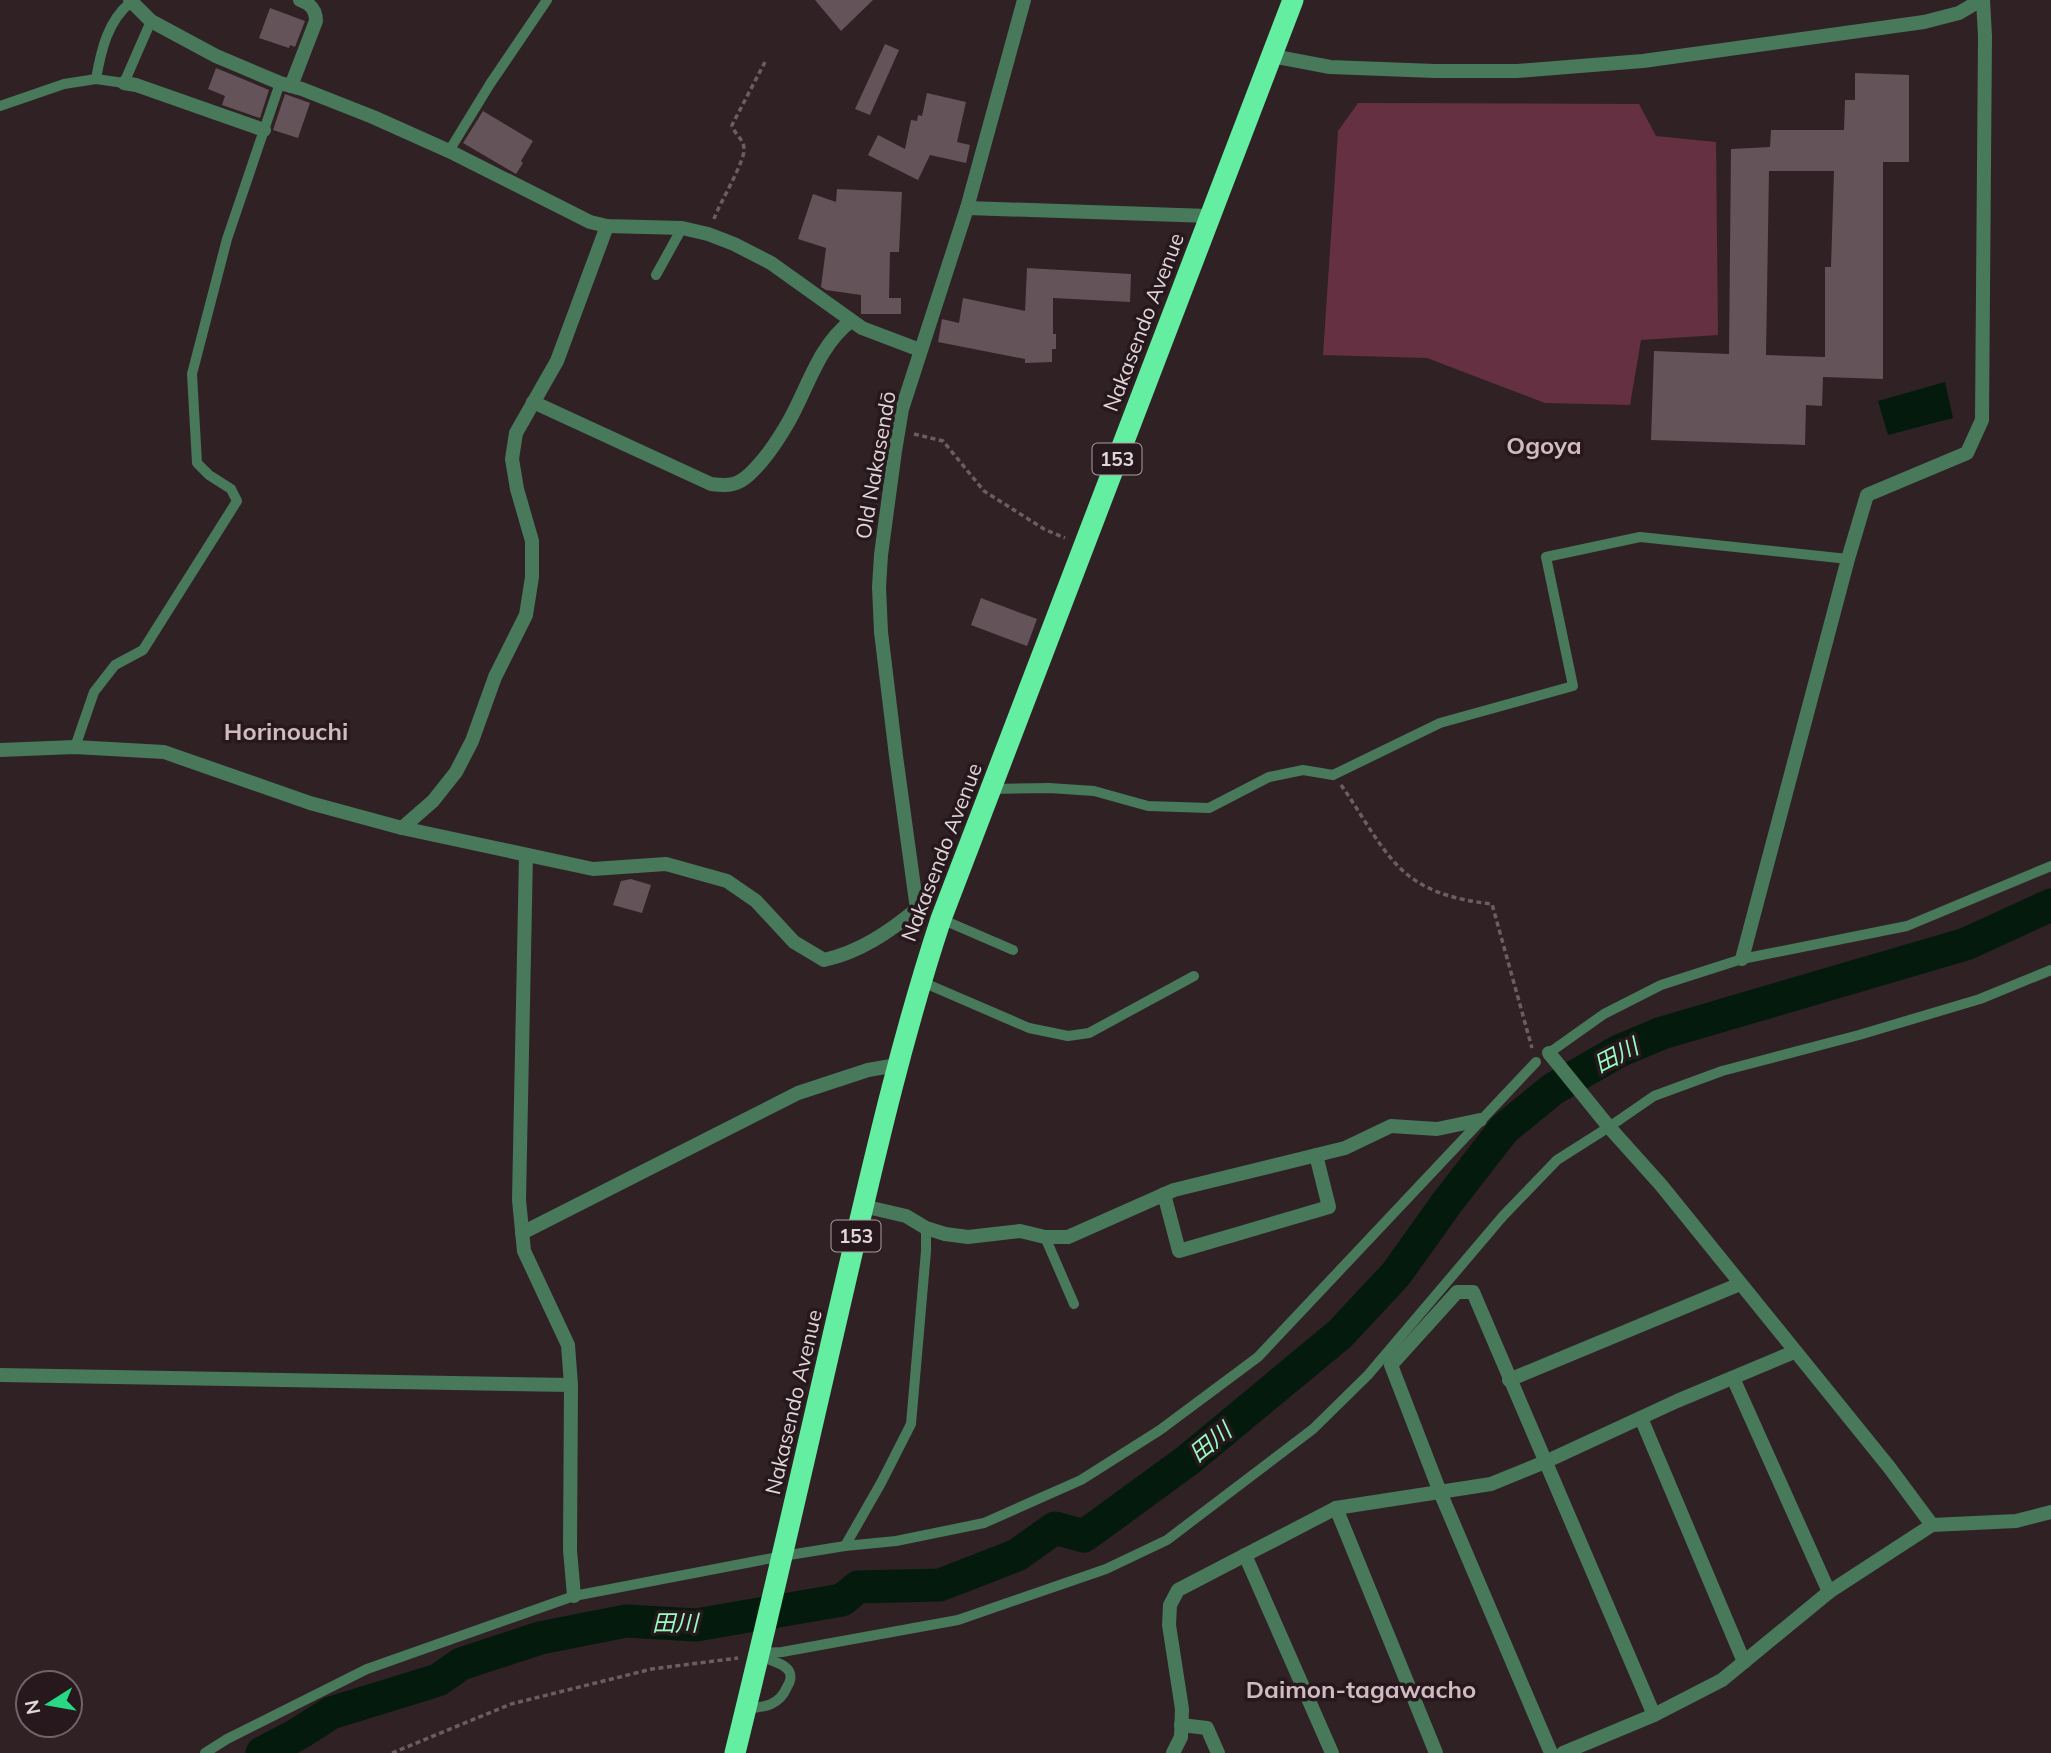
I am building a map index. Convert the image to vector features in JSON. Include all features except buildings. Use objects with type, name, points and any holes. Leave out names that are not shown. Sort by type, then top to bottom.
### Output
[{"type":"highway","name":"Nakasendo Avenue","points":[[735,1753],[863,1206],[920,981],[941,919],[1293,0]]},
{"type":"street","points":[[285,85],[316,21],[316,12],[307,2],[300,0]]},
{"type":"street","name":"Old Nakasendō","points":[[917,909],[881,632],[881,555],[902,409],[967,208],[1024,0]]},
{"type":"street","points":[[1272,56],[1330,67],[1435,71],[1531,70],[1643,61],[1923,22],[1959,13],[1982,0],[1985,36],[1982,420],[1967,453],[1867,495],[1742,959]]},
{"type":"street","points":[[131,1],[151,21],[216,56],[373,117],[449,151],[590,222],[607,226],[681,228],[734,244],[771,263],[862,328],[920,350]]},
{"type":"street","points":[[124,83],[264,130]]},
{"type":"street","points":[[967,208],[1209,216]]},
{"type":"street","points":[[402,828],[433,801],[456,772],[472,741],[495,677],[526,615],[532,578],[532,541],[517,489],[512,459],[516,433],[557,361],[607,226]]},
{"type":"street","points":[[533,402],[712,484],[730,486],[755,470],[772,449],[838,330],[850,321]]},
{"type":"street","points":[[0,750],[75,747],[164,752],[310,803],[402,828],[593,869],[666,864],[727,881],[756,901],[794,942],[824,960],[840,957],[867,945],[917,909],[941,919]]},
{"type":"street","points":[[526,855],[519,1200],[524,1251],[568,1345],[571,1385],[570,1550],[574,1596]]},
{"type":"street","points":[[1550,1056],[1661,1185],[1889,1467],[1932,1525]]},
{"type":"street","points":[[522,1233],[798,1093],[868,1070],[897,1065]]},
{"type":"street","points":[[863,1206],[906,1216],[926,1228],[945,1234],[968,1237],[1020,1231],[1045,1237],[1068,1237],[1174,1190],[1345,1148],[1391,1126],[1437,1129],[1480,1120]]},
{"type":"street","points":[[1164,1194],[1179,1251],[1329,1207],[1316,1155]]},
{"type":"street","points":[[1509,1380],[1740,1284]]},
{"type":"street","points":[[1550,1753],[1440,1492],[1391,1365],[1457,1292],[1473,1292],[1654,1715]]},
{"type":"street","points":[[1173,1753],[1181,1737],[1182,1709],[1169,1625],[1170,1605],[1178,1590],[1336,1508],[1491,1484],[1794,1352]]},
{"type":"street","points":[[0,1375],[571,1385]]},
{"type":"street","points":[[1733,1378],[1829,1592]]},
{"type":"street","points":[[1641,1418],[1744,1662]]},
{"type":"street","points":[[1336,1508],[1436,1753]]},
{"type":"street","points":[[1563,1753],[1592,1747],[1722,1680],[1829,1592],[1932,1525],[2016,1521],[2051,1512]]},
{"type":"street","points":[[1245,1555],[1332,1753]]},
{"type":"street","points":[[1181,1725],[1207,1728],[1218,1753]]},
{"type":"lane","points":[[449,151],[547,0]]},
{"type":"lane","points":[[96,79],[107,37],[117,16],[131,1]]},
{"type":"lane","points":[[0,106],[64,84],[96,79],[124,83],[151,21]]},
{"type":"lane","points":[[75,747],[94,692],[116,666],[143,650],[237,501],[231,489],[209,475],[197,463],[192,374],[227,239],[264,130],[285,85]]},
{"type":"lane","points":[[656,275],[681,228]]},
{"type":"lane","points":[[991,789],[1049,788],[1094,791],[1148,806],[1209,808],[1269,777],[1303,770],[1333,775],[1440,723],[1573,686],[1546,557],[1640,537],[1848,559]]},
{"type":"lane","points":[[1550,1056],[1604,1014],[1661,985],[1742,959],[1907,926],[2051,866]]},
{"type":"lane","points":[[941,919],[1013,950]]},
{"type":"lane","points":[[759,1655],[958,1620],[1106,1569],[1167,1540],[1313,1429],[1368,1375],[1503,1216],[1557,1160],[1608,1125],[1654,1096],[1685,1083],[1980,999],[2051,970]]},
{"type":"lane","points":[[920,981],[1029,1028],[1068,1036],[1089,1033],[1194,976]]},
{"type":"lane","points":[[205,1753],[227,1739],[368,1669],[574,1596],[781,1560],[845,1546],[896,1541],[984,1523],[1081,1480],[1160,1430],[1258,1357],[1536,1062]]},
{"type":"lane","points":[[845,1546],[911,1424],[926,1228]]},
{"type":"lane","points":[[1045,1237],[1074,1304]]},
{"type":"lane","points":[[746,1709],[768,1706],[781,1700],[791,1679],[789,1672],[782,1665],[759,1655]]},
{"type":"path","points":[[708,234],[745,151],[742,139],[732,125],[765,62]]},
{"type":"path","points":[[899,430],[943,441],[984,491],[1044,529],[1084,546]]},
{"type":"path","points":[[1333,775],[1398,866],[1425,887],[1462,901],[1492,904],[1536,1062]]},
{"type":"path","points":[[393,1753],[511,1704],[639,1672],[759,1655]]},
{"type":"shaded area","points":[[1358,103],[1639,104],[1656,136],[1716,142],[1718,335],[1641,340],[1630,405],[1545,403],[1427,358],[1323,355],[1338,131]]},
{"type":"shaded area","points":[[1945,382],[1953,418],[1888,435],[1878,401]]},
{"type":"waterway","name":"田川","points":[[262,1753],[331,1713],[438,1680],[461,1664],[540,1638],[626,1621],[696,1625],[842,1600],[858,1587],[940,1585],[1017,1555],[1055,1528],[1084,1536],[1188,1460],[1340,1334],[1396,1274],[1504,1129],[1553,1089],[1619,1051],[1662,1033],[1966,944],[2051,905]]},
{"type":"district","name":"Ogoya","points":[[1544,445]]},
{"type":"district","name":"Horinouchi","points":[[286,731]]},
{"type":"district","name":"Daimon-tagawacho","points":[[1361,1689]]}]
